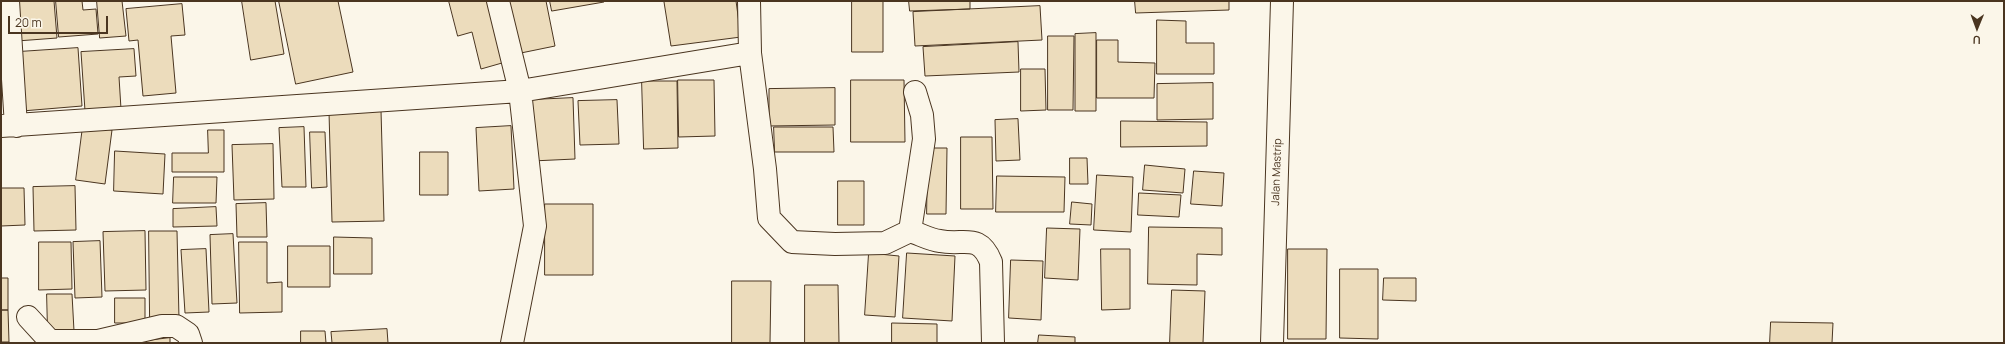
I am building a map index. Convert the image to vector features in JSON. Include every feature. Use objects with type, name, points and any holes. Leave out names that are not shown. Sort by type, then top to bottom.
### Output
[{"type":"street","points":[[8,1],[8,126],[520,91],[750,53]]},
{"type":"street","points":[[498,1],[520,91],[535,226],[512,343]]},
{"type":"street","points":[[749,1],[750,53],[770,218],[792,242],[835,244],[885,243],[910,231],[940,241],[974,242],[986,250],[991,262],[993,343]]},
{"type":"street","name":"Jalan Mastrip","points":[[1272,343],[1282,1]]},
{"type":"street","points":[[910,231],[924,139],[922,115],[915,92]]},
{"type":"street","points":[[28,317],[50,341],[98,341],[162,326],[176,326],[188,334],[191,343]]},
{"type":"building","points":[[14,1],[54,1],[57,38],[17,41]]},
{"type":"building","points":[[56,1],[82,1],[83,10],[96,9],[98,34],[59,37]]},
{"type":"building","points":[[97,1],[122,1],[126,36],[100,38]]},
{"type":"building","points":[[242,1],[275,1],[284,54],[251,60]]},
{"type":"building","points":[[279,1],[338,1],[353,72],[296,84]]},
{"type":"building","points":[[449,1],[494,1],[509,61],[481,69],[472,32],[458,36]]},
{"type":"building","points":[[505,1],[546,1],[555,46],[516,54]]},
{"type":"building","points":[[550,1],[603,1],[604,2],[552,11]]},
{"type":"building","points":[[736,1],[741,37],[671,46],[664,2]]},
{"type":"building","points":[[852,1],[883,1],[883,52],[852,52]]},
{"type":"building","points":[[909,1],[970,1],[970,9],[910,11]]},
{"type":"building","points":[[1135,1],[1229,1],[1229,10],[1136,13]]},
{"type":"building","points":[[182,4],[185,35],[171,36],[176,93],[143,96],[138,40],[129,41],[126,9]]},
{"type":"building","points":[[1040,6],[1042,40],[915,46],[913,12]]},
{"type":"building","points":[[1157,20],[1186,21],[1186,43],[1214,43],[1214,74],[1157,74]]},
{"type":"building","points":[[1096,33],[1096,111],[1075,111],[1075,34]]},
{"type":"building","points":[[1048,36],[1074,36],[1073,110],[1048,110]]},
{"type":"building","points":[[1097,40],[1118,40],[1118,62],[1155,63],[1154,98],[1097,98]]},
{"type":"building","points":[[1018,42],[1019,72],[925,76],[923,47]]},
{"type":"building","points":[[78,48],[82,106],[22,111],[18,52]]},
{"type":"building","points":[[134,49],[136,76],[119,77],[121,109],[85,111],[81,52]]},
{"type":"building","points":[[1021,69],[1045,69],[1046,110],[1021,111]]},
{"type":"building","points":[[678,80],[714,80],[715,136],[679,137]]},
{"type":"building","points":[[851,80],[904,80],[905,142],[851,142]]},
{"type":"building","points":[[642,81],[677,81],[678,148],[644,149]]},
{"type":"building","points":[[1213,83],[1213,119],[1157,120],[1157,84]]},
{"type":"building","points":[[835,88],[835,125],[769,126],[769,89]]},
{"type":"building","points":[[573,98],[575,159],[532,161],[530,100]]},
{"type":"building","points":[[617,100],[619,144],[580,145],[578,101]]},
{"type":"building","points":[[381,110],[384,221],[332,222],[329,112]]},
{"type":"building","points":[[1018,119],[1020,160],[996,161],[995,120]]},
{"type":"building","points":[[1121,121],[1207,122],[1207,146],[1121,147]]},
{"type":"building","points":[[83,126],[112,130],[105,184],[76,180]]},
{"type":"building","points":[[511,126],[514,189],[479,191],[476,128]]},
{"type":"building","points":[[304,127],[306,187],[282,187],[279,128]]},
{"type":"building","points":[[774,127],[833,127],[834,152],[775,152]]},
{"type":"building","points":[[208,130],[224,130],[224,172],[172,172],[172,153],[208,153]]},
{"type":"building","points":[[310,132],[325,132],[327,187],[312,188]]},
{"type":"building","points":[[961,137],[992,137],[993,209],[961,209]]},
{"type":"building","points":[[273,144],[274,199],[234,200],[232,145]]},
{"type":"building","points":[[928,148],[947,148],[946,214],[927,214]]},
{"type":"building","points":[[115,151],[165,154],[163,194],[114,191]]},
{"type":"building","points":[[420,152],[448,152],[448,195],[420,195]]},
{"type":"building","points":[[1070,158],[1087,158],[1088,184],[1070,184]]},
{"type":"building","points":[[1145,165],[1185,169],[1183,193],[1143,190]]},
{"type":"building","points":[[1194,171],[1224,173],[1222,206],[1191,204]]},
{"type":"building","points":[[1097,175],[1133,177],[1131,232],[1094,230]]},
{"type":"building","points":[[997,176],[1065,177],[1064,212],[996,212]]},
{"type":"building","points":[[174,177],[217,177],[216,203],[173,203]]},
{"type":"building","points":[[838,181],[864,181],[864,225],[838,225]]},
{"type":"building","points":[[75,186],[76,230],[34,231],[33,187]]},
{"type":"building","points":[[1,188],[24,188],[25,225],[1,226]]},
{"type":"building","points":[[1139,193],[1181,195],[1179,217],[1138,215]]},
{"type":"building","points":[[1072,202],[1092,204],[1091,225],[1070,224]]},
{"type":"building","points":[[266,203],[267,237],[237,237],[236,204]]},
{"type":"building","points":[[545,204],[593,204],[593,275],[545,275]]},
{"type":"building","points":[[216,207],[217,226],[173,227],[173,209]]},
{"type":"building","points":[[1149,227],[1222,228],[1222,255],[1197,254],[1197,285],[1148,284]]},
{"type":"building","points":[[1047,228],[1080,229],[1078,280],[1045,278]]},
{"type":"building","points":[[145,231],[146,290],[105,291],[103,232]]},
{"type":"building","points":[[149,231],[177,231],[179,319],[150,319]]},
{"type":"building","points":[[233,234],[237,303],[212,304],[210,235]]},
{"type":"building","points":[[334,237],[372,238],[372,274],[334,274]]},
{"type":"building","points":[[100,241],[102,297],[75,298],[73,242]]},
{"type":"building","points":[[39,242],[71,242],[72,289],[39,290]]},
{"type":"building","points":[[239,242],[267,242],[267,283],[282,282],[282,312],[240,313]]},
{"type":"building","points":[[288,246],[330,246],[330,287],[288,287]]},
{"type":"building","points":[[206,249],[209,312],[185,313],[181,250]]},
{"type":"building","points":[[1101,249],[1130,249],[1130,309],[1102,310]]},
{"type":"building","points":[[1288,249],[1327,249],[1326,339],[1288,339]]},
{"type":"building","points":[[869,253],[899,256],[895,317],[865,315]]},
{"type":"building","points":[[907,253],[955,256],[952,321],[903,318]]},
{"type":"building","points":[[1011,260],[1043,261],[1041,320],[1009,318]]},
{"type":"building","points":[[1340,269],[1378,269],[1378,339],[1340,338]]},
{"type":"building","points":[[1,278],[8,278],[8,310],[1,310]]},
{"type":"building","points":[[1384,278],[1416,278],[1416,301],[1383,300]]},
{"type":"building","points":[[732,281],[771,281],[770,343],[732,343]]},
{"type":"building","points":[[805,285],[838,285],[839,343],[805,343]]},
{"type":"building","points":[[1172,290],[1205,291],[1203,343],[1170,343]]},
{"type":"building","points":[[47,294],[72,294],[74,331],[48,333]]},
{"type":"building","points":[[115,298],[145,298],[145,323],[115,323]]},
{"type":"building","points":[[1,310],[8,310],[9,342],[1,342]]},
{"type":"building","points":[[1771,322],[1833,323],[1832,343],[1770,343]]},
{"type":"building","points":[[892,323],[937,324],[937,343],[892,343]]},
{"type":"building","points":[[387,329],[388,343],[332,343],[331,332]]},
{"type":"building","points":[[301,331],[325,331],[326,343],[301,343]]},
{"type":"building","points":[[1039,335],[1075,337],[1075,343],[1038,343]]},
{"type":"building","points":[[170,338],[170,343],[125,343]]}]
